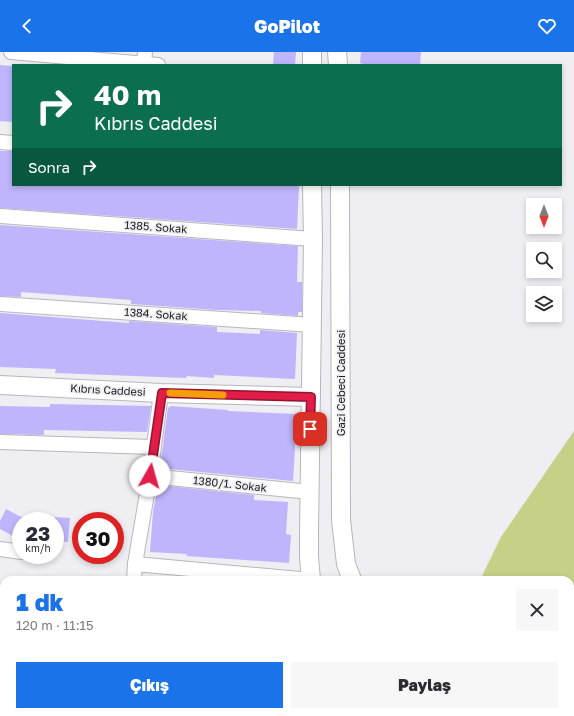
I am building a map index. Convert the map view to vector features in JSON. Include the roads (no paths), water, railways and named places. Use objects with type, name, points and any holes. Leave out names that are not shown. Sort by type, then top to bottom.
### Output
[{"type":"main road","points":[[312,52],[312,64]]},
{"type":"main road","points":[[337,52],[338,64]]},
{"type":"main road","points":[[311,576],[309,557],[313,239],[312,186]]},
{"type":"main road","name":"Gazi Cebeci Caddesi","points":[[340,186],[341,520],[346,564],[350,576]]},
{"type":"main road","name":"Kıbrıs Caddesi","points":[[0,385],[162,393],[311,397]]},
{"type":"street","points":[[11,52],[149,60]]},
{"type":"street","points":[[0,142],[12,143]]},
{"type":"street","name":"1385. Sokak","points":[[0,216],[313,239]]},
{"type":"street","name":"1384. Sokak","points":[[0,304],[312,325]]},
{"type":"street","points":[[134,576],[162,393]]},
{"type":"street","points":[[0,442],[153,447]]},
{"type":"street","name":"1380/1. Sokak","points":[[150,476],[310,492]]},
{"type":"street","points":[[0,549],[12,551]]},
{"type":"street","points":[[135,564],[267,576]]}]
